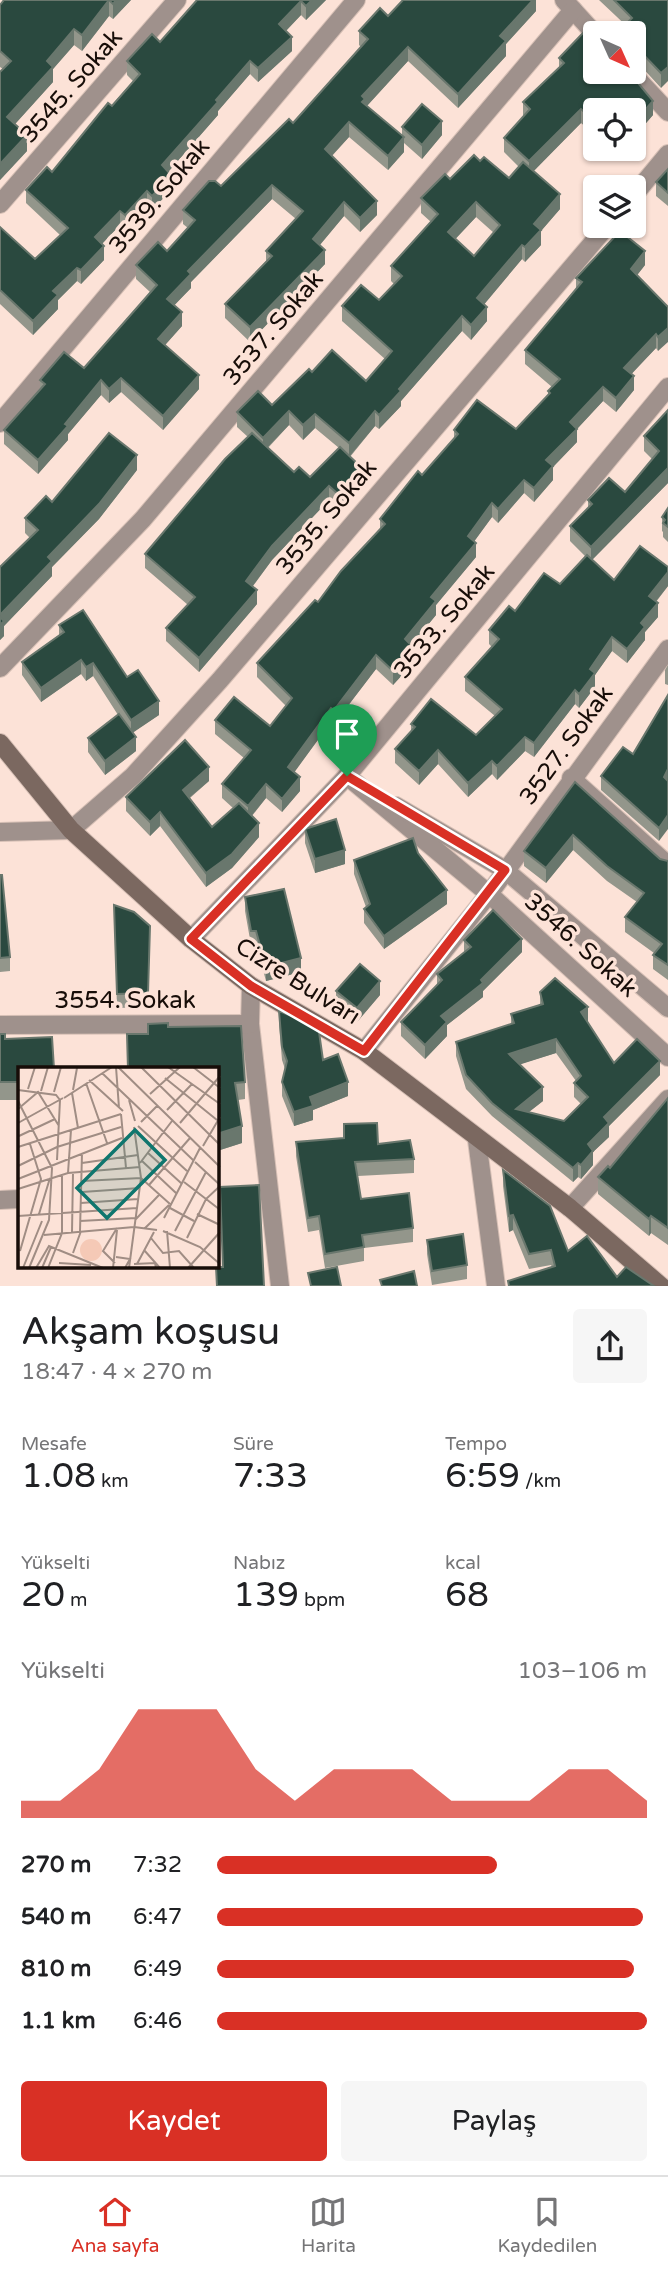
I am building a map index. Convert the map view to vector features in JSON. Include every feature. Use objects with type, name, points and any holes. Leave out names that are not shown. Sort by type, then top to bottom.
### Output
[{"type":"main road","name":"Cizre Bulvarı","points":[[0,743],[71,830],[191,939],[251,986],[364,1051],[477,1140],[570,1208],[661,1286]]},
{"type":"street","name":"3545. Sokak","points":[[0,204],[177,0]]},
{"type":"street","name":"3539. Sokak","points":[[0,423],[356,0]]},
{"type":"street","points":[[568,5],[583,21]]},
{"type":"street","name":"3537. Sokak","points":[[0,668],[143,519],[568,5]]},
{"type":"street","points":[[642,84],[668,111]]},
{"type":"street","points":[[646,181],[668,154]]},
{"type":"street","name":"3535. Sokak","points":[[71,830],[133,776],[211,689],[597,238]]},
{"type":"street","name":"3533. Sokak","points":[[191,939],[347,776],[668,387]]},
{"type":"street","name":"3527. Sokak","points":[[364,1051],[489,894],[571,778],[668,649]]},
{"type":"street","name":"3546. Sokak","points":[[347,776],[505,870],[668,1008]]},
{"type":"street","name":"3546. Sokak","points":[[347,776],[489,894],[668,1057]]},
{"type":"street","points":[[571,778],[668,865]]},
{"type":"street","points":[[0,832],[71,830]]},
{"type":"street","points":[[251,986],[250,1024],[263,1187],[280,1286]]},
{"type":"street","name":"3554. Sokak","points":[[0,1025],[250,1024]]},
{"type":"street","points":[[570,1208],[668,1099]]},
{"type":"street","points":[[477,1140],[496,1286]]},
{"type":"street","points":[[0,1200],[18,1199]]},
{"type":"building","points":[[4,0],[109,0],[82,35],[74,29],[47,61],[53,67],[7,117],[27,135],[0,164],[0,72],[11,61],[0,51],[0,5]]},
{"type":"building","points":[[197,0],[312,0],[306,6],[301,1],[279,24],[292,37],[258,68],[250,61],[162,165],[172,176],[152,196],[147,191],[125,215],[120,211],[95,237],[104,246],[81,270],[77,268],[53,291],[58,295],[33,321],[0,290],[0,227],[35,259],[68,228],[26,190],[47,167],[52,172],[108,103],[112,106],[140,74],[127,61],[152,34],[160,42]]},
{"type":"building","points":[[403,0],[533,0],[500,36],[506,41],[458,94],[408,47],[362,96],[365,99],[362,102],[404,137],[388,156],[349,122],[325,149],[377,201],[360,218],[344,202],[313,239],[325,250],[250,327],[225,304],[272,256],[266,251],[303,211],[272,185],[188,271],[191,274],[167,299],[182,312],[158,339],[199,375],[163,416],[121,378],[109,389],[101,380],[65,424],[68,426],[38,460],[4,430],[45,384],[40,380],[64,352],[84,368],[157,285],[136,265],[158,242],[167,251],[195,220],[183,210],[209,181],[215,181],[221,186],[289,119],[293,123],[368,39],[359,31],[380,8],[388,16]]},
{"type":"building","points":[[614,0],[668,0],[668,67],[661,73],[646,57],[646,21],[629,21],[632,18]]},
{"type":"building","points":[[583,33],[583,84],[639,84],[653,101],[646,109],[646,98],[583,98],[583,111],[581,109],[529,161],[504,138],[530,109],[523,102],[564,63],[559,58]]},
{"type":"building","points":[[422,104],[442,121],[422,145],[402,127]]},
{"type":"building","points":[[474,155],[480,161],[484,157],[509,178],[523,162],[560,194],[534,224],[541,230],[525,247],[522,245],[477,298],[487,307],[471,325],[462,316],[399,389],[401,391],[379,415],[375,411],[349,443],[315,414],[303,425],[289,411],[263,438],[237,412],[258,391],[272,405],[309,369],[312,372],[332,350],[366,381],[392,351],[342,306],[361,285],[379,300],[402,276],[391,266],[438,214],[421,198],[445,174],[450,179]],"holes":[[[476,202],[500,225],[474,256],[448,232]]]},
{"type":"building","points":[[668,169],[668,193],[656,182]]},
{"type":"building","points":[[613,238],[629,238],[645,251],[631,269],[668,307],[668,328],[658,337],[656,334],[624,368],[634,376],[616,398],[603,387],[570,422],[577,429],[546,460],[553,466],[534,488],[524,480],[498,509],[492,503],[468,536],[476,543],[431,597],[436,601],[405,639],[414,648],[393,671],[376,655],[334,710],[331,708],[288,767],[300,777],[282,799],[266,784],[248,806],[222,784],[251,750],[215,720],[234,697],[270,726],[292,698],[257,663],[315,600],[318,602],[341,571],[385,524],[380,519],[418,471],[422,475],[458,434],[454,430],[477,400],[516,429],[550,393],[548,391],[560,379],[525,350],[582,282],[576,278]]},
{"type":"building","points":[[668,410],[668,468],[591,547],[570,526],[592,504],[588,500],[609,478],[625,492],[659,451],[644,436]]},
{"type":"building","points":[[109,433],[137,455],[99,504],[48,557],[52,561],[0,615],[0,567],[38,530],[25,518],[46,496],[52,502]]},
{"type":"building","points":[[252,433],[294,472],[299,467],[310,477],[340,447],[362,468],[338,494],[329,486],[272,546],[246,581],[257,590],[199,658],[166,628],[195,597],[145,554],[225,459]]},
{"type":"building","points":[[668,508],[668,527],[663,523],[665,520],[662,517]]},
{"type":"building","points":[[640,546],[668,567],[668,572],[649,596],[658,603],[641,623],[645,627],[627,649],[612,637],[590,669],[595,673],[579,694],[575,690],[534,743],[525,737],[497,766],[492,761],[468,783],[438,750],[419,771],[395,749],[415,727],[411,724],[431,699],[476,735],[502,709],[465,677],[499,639],[489,630],[509,606],[515,611],[544,573],[560,584],[587,555],[614,580]]},
{"type":"building","points":[[83,610],[127,677],[138,670],[159,701],[131,720],[93,663],[86,667],[81,660],[41,688],[22,662],[64,632],[59,625]]},
{"type":"building","points":[[668,695],[668,769],[664,777],[668,781],[668,815],[659,828],[601,776],[623,747],[633,754]]},
{"type":"building","points":[[119,714],[136,737],[105,761],[88,738]]},
{"type":"building","points":[[185,740],[209,767],[183,790],[212,827],[239,803],[259,823],[232,854],[206,873],[160,812],[150,822],[126,797]]},
{"type":"building","points":[[575,782],[660,859],[668,861],[668,965],[653,955],[662,944],[625,917],[644,893],[607,866],[573,835],[546,868],[524,851]]},
{"type":"building","points":[[336,819],[345,850],[315,859],[305,829]]},
{"type":"building","points":[[413,838],[418,853],[447,890],[384,936],[364,909],[370,904],[354,860]]},
{"type":"building","points":[[0,875],[10,957],[0,958]]},
{"type":"building","points":[[284,889],[301,958],[266,967],[256,931],[251,931],[245,897]]},
{"type":"building","points":[[114,905],[134,912],[150,926],[148,993],[117,994]]},
{"type":"building","points":[[493,910],[522,939],[481,980],[483,983],[441,1016],[447,1022],[425,1045],[401,1022],[442,980],[437,974],[471,947],[464,940]]},
{"type":"building","points":[[360,964],[380,981],[357,1008],[336,991]]},
{"type":"building","points":[[555,978],[588,1007],[581,1012],[614,1063],[637,1039],[660,1061],[604,1117],[609,1123],[588,1144],[593,1151],[581,1165],[578,1163],[573,1168],[492,1103],[466,1075],[456,1042],[514,1023],[511,1014],[543,1004],[540,992]],"holes":[[[556,1039],[581,1076],[574,1083],[588,1097],[564,1121],[516,1109],[543,1087],[509,1054]]]},
{"type":"building","points":[[279,1011],[304,1021],[319,1032],[323,1060],[338,1054],[348,1082],[310,1097],[313,1106],[294,1112],[282,1082],[287,1061],[282,1047]]},
{"type":"building","points":[[168,1023],[168,1027],[241,1026],[245,1082],[235,1083],[242,1126],[219,1133],[219,1067],[128,1067],[127,1034],[148,1034],[148,1024]]},
{"type":"building","points":[[0,1034],[5,1034],[5,1039],[52,1037],[54,1067],[18,1067],[18,1082],[0,1082]]},
{"type":"building","points":[[668,1098],[668,1228],[651,1216],[649,1219],[598,1177],[608,1166],[610,1168]]},
{"type":"building","points":[[377,1123],[378,1144],[410,1140],[414,1159],[355,1162],[361,1199],[409,1193],[413,1228],[362,1235],[364,1247],[325,1254],[319,1216],[308,1218],[296,1142],[344,1138],[344,1124]]},
{"type":"building","points":[[503,1170],[550,1206],[568,1251],[587,1236],[617,1277],[626,1267],[654,1286],[509,1286],[508,1281],[555,1266],[551,1250],[529,1254],[513,1215],[509,1216]]},
{"type":"building","points":[[259,1185],[264,1286],[217,1286],[216,1268],[223,1267],[220,1187]]},
{"type":"building","points":[[463,1234],[467,1265],[432,1271],[427,1240]]},
{"type":"building","points":[[337,1267],[341,1286],[311,1286],[308,1273]]},
{"type":"building","points":[[414,1271],[417,1286],[382,1286],[380,1280]]},
{"type":"route","points":[[347,776],[505,870],[489,894],[364,1051],[251,986],[191,939],[347,776]]}]
